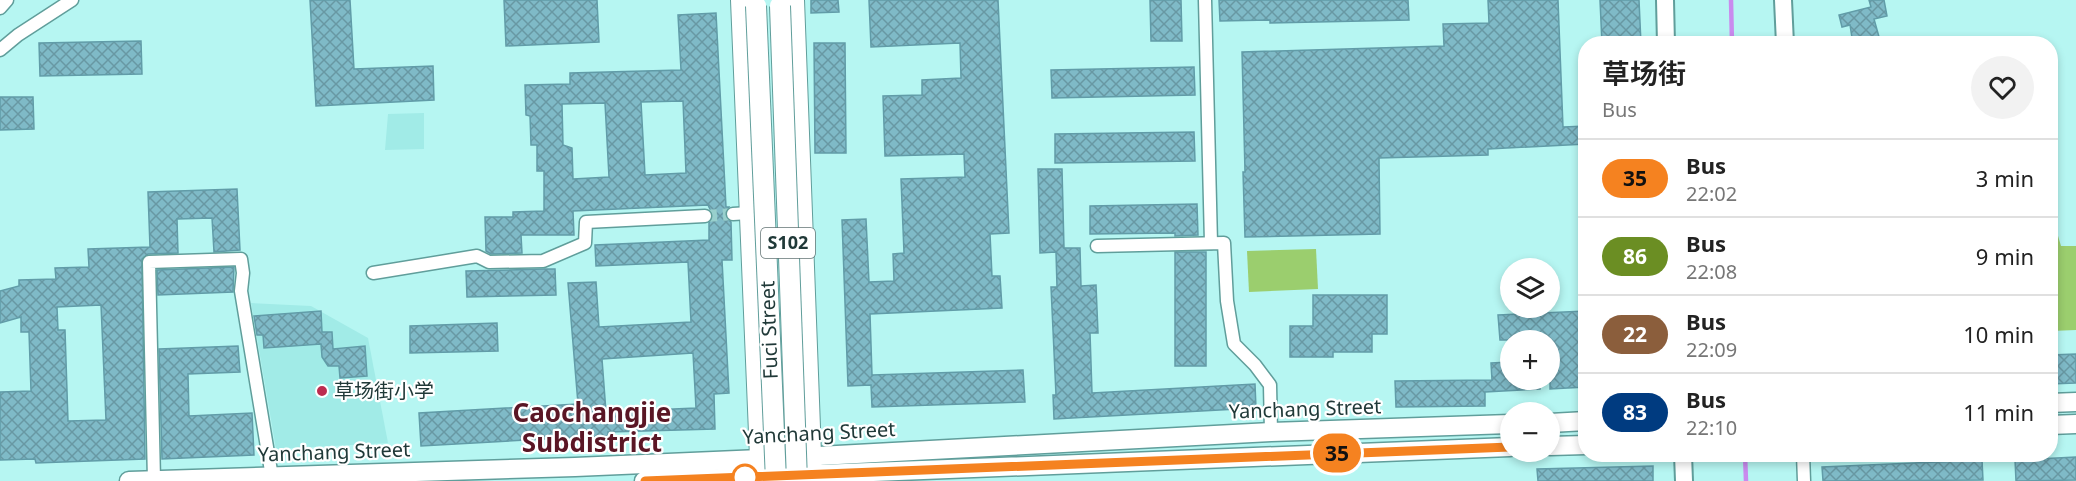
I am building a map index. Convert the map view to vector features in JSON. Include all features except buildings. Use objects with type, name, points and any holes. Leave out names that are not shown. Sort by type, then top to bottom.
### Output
[{"type":"main road","name":"Fuci Street","points":[[750,2],[765,474]]},
{"type":"main road","points":[[750,2],[741,214],[765,474]]},
{"type":"main road","name":"Fuci Street","points":[[785,2],[808,473]]},
{"type":"main road","points":[[785,2],[808,473]]},
{"type":"main road","points":[[2058,403],[2076,402]]},
{"type":"main road","points":[[1560,423],[1578,422]]},
{"type":"main road","name":"Yanchang Street","points":[[808,473],[1271,432],[1500,424]]},
{"type":"main road","points":[[2058,425],[2076,424]]},
{"type":"main road","points":[[1560,446],[1578,445]]},
{"type":"main road","name":"Yanchang Street","points":[[129,481],[272,477],[808,473],[1500,447]]},
{"type":"main road","name":"Yanchang Street","points":[[644,481],[765,474]]},
{"type":"street","points":[[0,8],[7,0]]},
{"type":"street","points":[[0,50],[18,35],[72,0]]},
{"type":"street","points":[[1205,0],[1211,243]]},
{"type":"street","points":[[1665,0],[1666,36]]},
{"type":"street","points":[[1783,0],[1785,36]]},
{"type":"street","points":[[373,273],[477,256],[489,262],[543,261],[585,243],[586,222],[705,216]]},
{"type":"street","points":[[1096,246],[1224,243],[1227,301],[1234,344],[1255,365],[1270,385],[1271,432]]},
{"type":"street","points":[[154,480],[149,262],[241,259],[243,273],[241,291],[272,477]]},
{"type":"street","points":[[1683,462],[1684,481]]},
{"type":"street","points":[[1803,462],[1804,481]]},
{"type":"shaded area","points":[[424,113],[424,149],[385,150],[388,114]]},
{"type":"shaded area","name":"草场街小学","points":[[251,303],[311,306],[368,338],[388,443],[276,449]]},
{"type":"green space","points":[[2058,236],[2061,246],[2076,246],[2076,330],[2058,331]]},
{"type":"green space","points":[[1316,249],[1318,289],[1249,292],[1247,251]]},
{"type":"waterway","points":[[1731,0],[1732,36]]},
{"type":"waterway","points":[[1745,462],[1746,481]]},
{"type":"tunnel","points":[[705,216],[733,214]]},
{"type":"bus line","name":"35","points":[[645,481],[1500,447]]},
{"type":"place","name":"草场街小学","points":[[322,391]]},
{"type":"district","name":"Caochangjie Subdistrict","points":[[592,428]]}]
